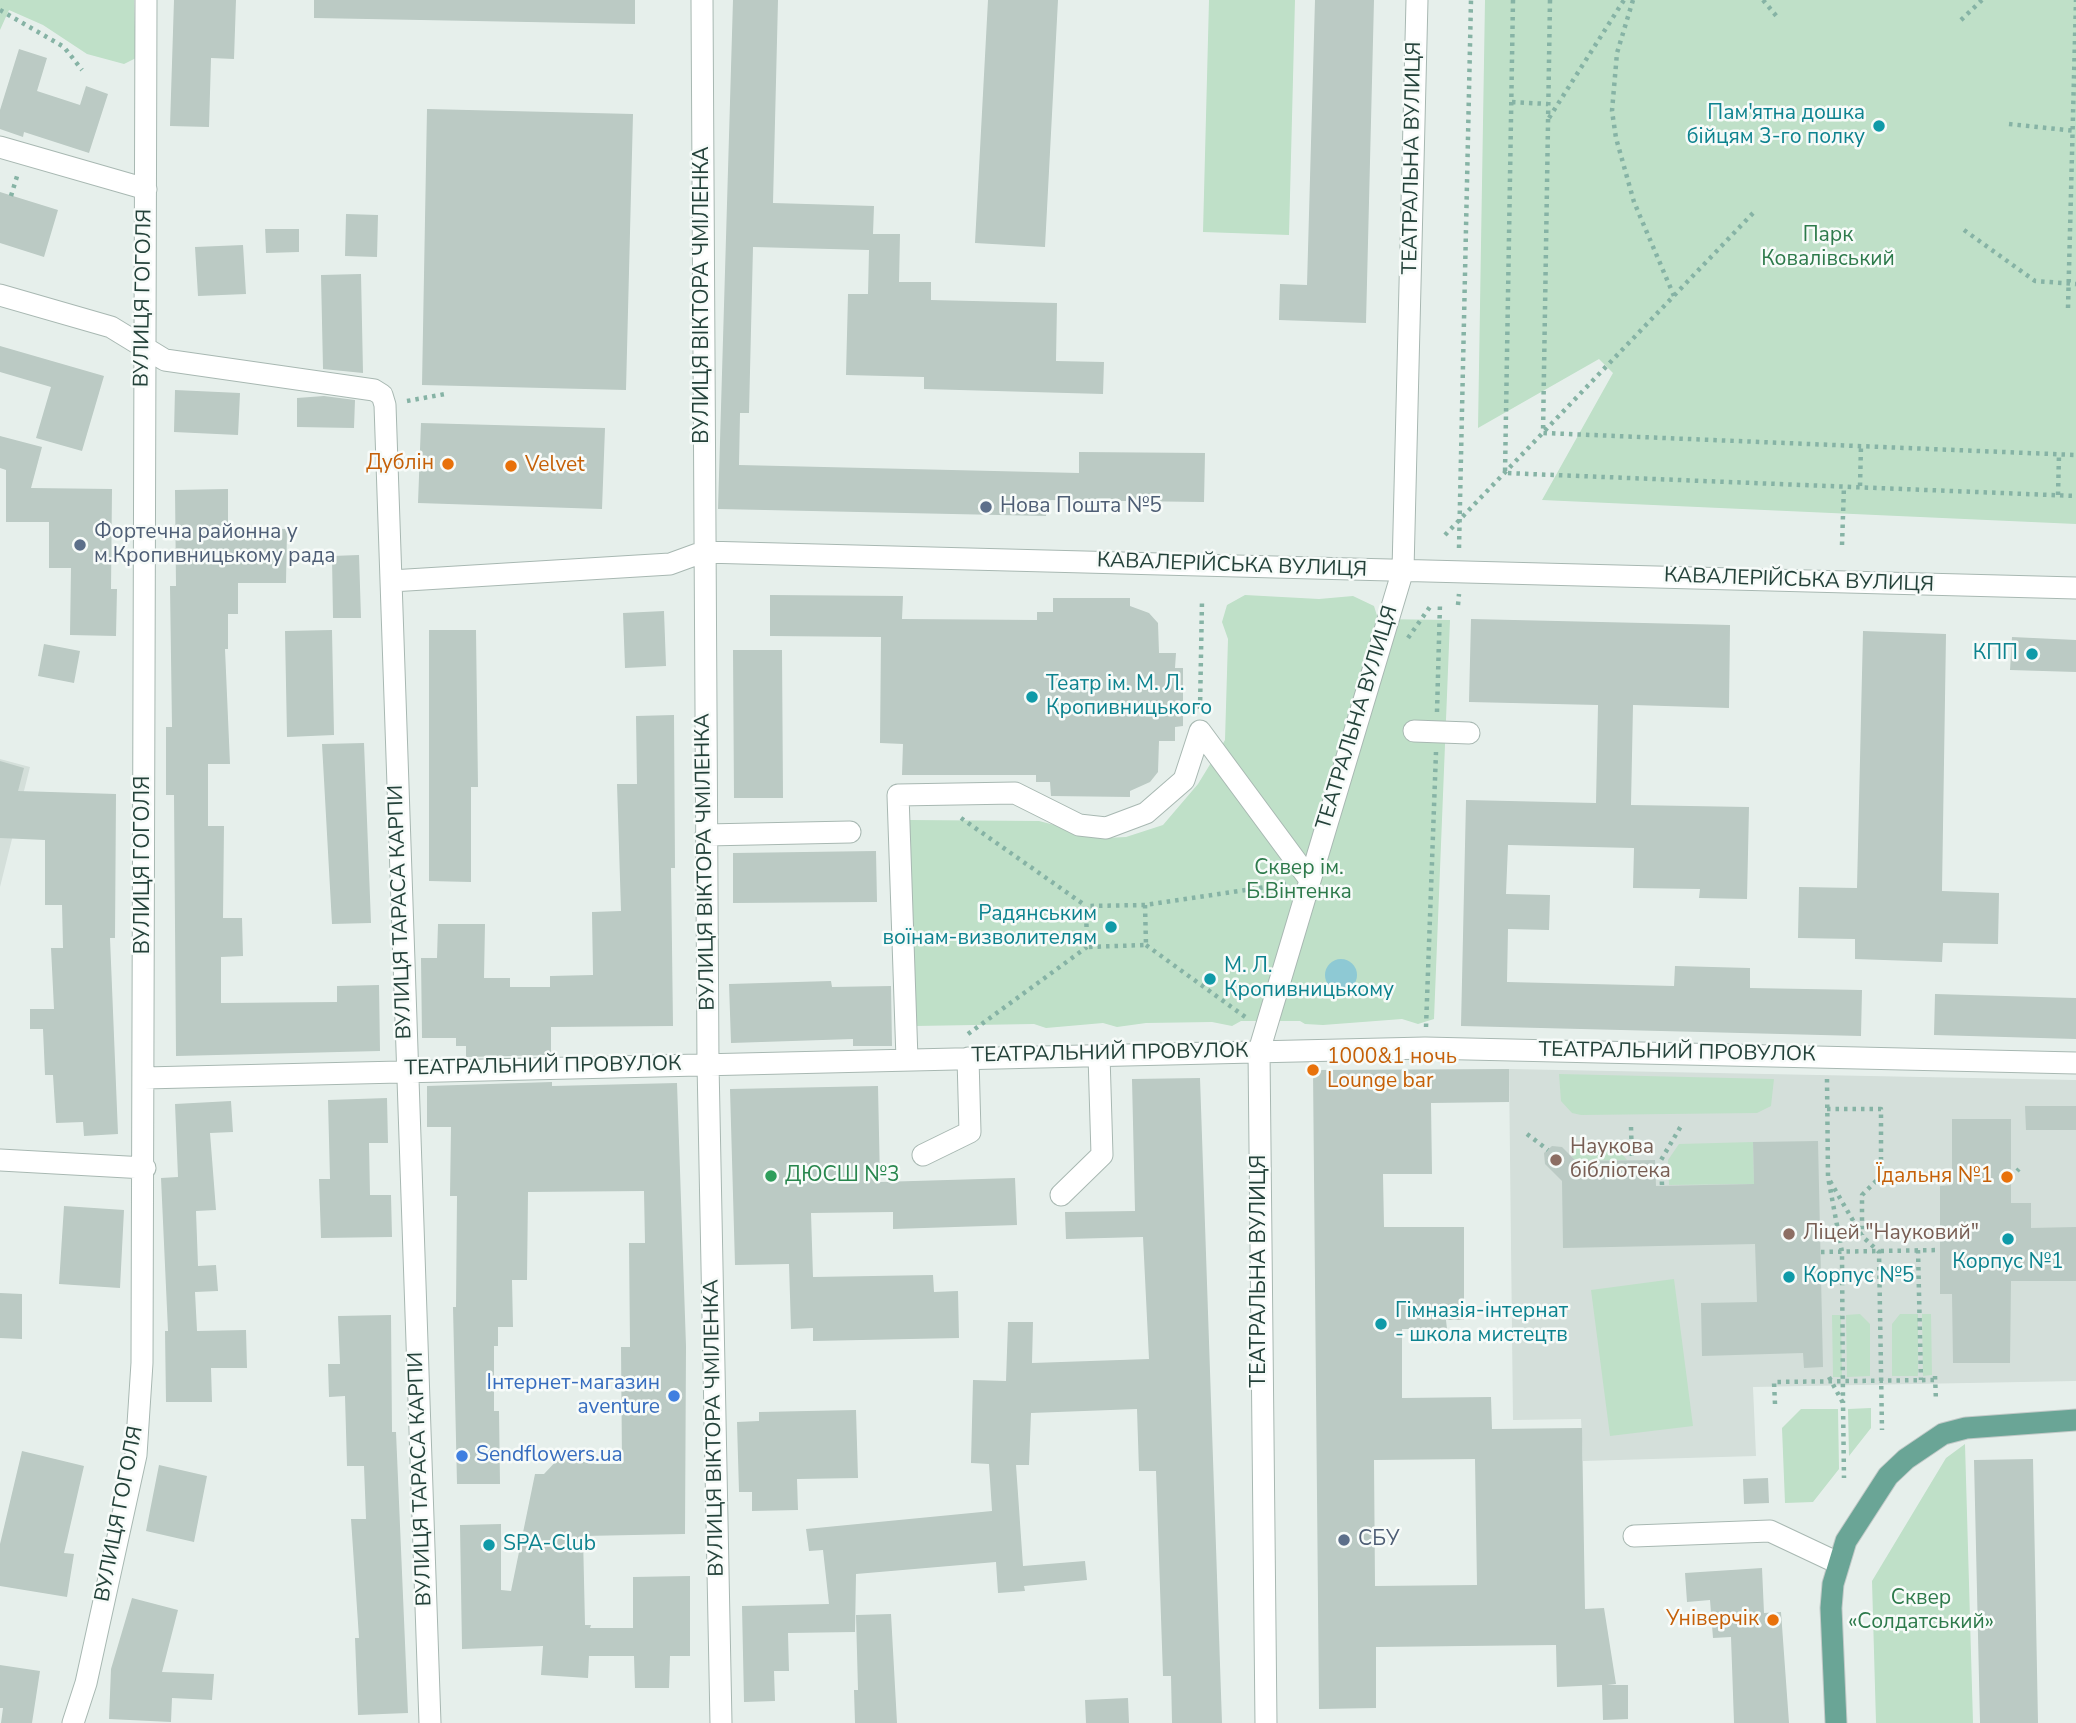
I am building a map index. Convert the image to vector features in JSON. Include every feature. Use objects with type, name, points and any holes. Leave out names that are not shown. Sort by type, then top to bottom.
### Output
[{"type":"main road","points":[[1836,1723],[1831,1608],[1838,1563],[1857,1520],[1888,1476],[1906,1459],[1943,1434],[1966,1428],[2076,1420]]},
{"type":"street","name":"ВУЛИЦЯ ГОГОЛЯ","points":[[73,1723],[89,1670],[136,1455],[142,1363],[145,1168],[146,0]]},
{"type":"street","name":"ВУЛИЦЯ ВІКТОРА ЧМІЛЕНКА","points":[[702,0],[703,552],[708,1063],[721,1723]]},
{"type":"street","name":"ТЕАТРАЛЬНА ВУЛИЦЯ","points":[[1266,1723],[1262,1041],[1403,570],[1417,0]]},
{"type":"street","points":[[0,147],[146,190]]},
{"type":"street","points":[[0,295],[111,327],[144,350]]},
{"type":"street","name":"ВУЛИЦЯ ТАРАСА КАРПИ","points":[[144,350],[166,360],[374,390],[382,395],[385,405],[430,1723]]},
{"type":"street","name":"КАВАЛЕРІЙСЬКА ВУЛИЦЯ","points":[[391,581],[670,564],[703,552],[2076,588]]},
{"type":"street","points":[[1200,731],[1310,880]]},
{"type":"street","points":[[907,1059],[898,795],[1015,793],[1079,825],[1106,828],[1146,814],[1184,780],[1200,731]]},
{"type":"street","points":[[1414,731],[1469,733]]},
{"type":"street","points":[[706,835],[850,832]]},
{"type":"street","name":"ТЕАТРАЛЬНИЙ ПРОВУЛОК","points":[[144,1078],[1099,1055],[1262,1041],[1425,1048],[2076,1063]]},
{"type":"street","points":[[1061,1195],[1101,1155],[1099,1055]]},
{"type":"street","points":[[923,1155],[970,1132],[968,1058]]},
{"type":"street","points":[[0,1160],[145,1168]]},
{"type":"street","points":[[1634,1535],[1770,1531],[1838,1563]]},
{"type":"path","points":[[1459,548],[1471,0]]},
{"type":"path","points":[[1505,473],[1513,0]]},
{"type":"path","points":[[1543,433],[1550,0]]},
{"type":"path","points":[[1548,118],[1624,0]]},
{"type":"path","points":[[1633,0],[1617,53],[1612,111],[1616,138],[1634,202],[1674,296]]},
{"type":"path","points":[[1763,0],[1777,18]]},
{"type":"path","points":[[1961,20],[1982,0]]},
{"type":"path","points":[[2068,308],[2076,0]]},
{"type":"path","points":[[0,10],[64,47],[82,70]]},
{"type":"path","points":[[1512,102],[1548,104]]},
{"type":"path","points":[[2009,124],[2074,131]]},
{"type":"path","points":[[1445,535],[1755,211]]},
{"type":"path","points":[[1964,230],[2035,281],[2076,284]]},
{"type":"path","points":[[407,401],[445,394]]},
{"type":"path","points":[[1543,433],[2076,456]]},
{"type":"path","points":[[1860,486],[1861,446]]},
{"type":"path","points":[[2058,495],[2059,455]]},
{"type":"path","points":[[1505,473],[2076,496]]},
{"type":"path","points":[[1842,545],[1844,486]]},
{"type":"path","points":[[1458,605],[1459,594]]},
{"type":"path","points":[[1200,731],[1202,601]]},
{"type":"path","points":[[1425,1048],[1440,604]]},
{"type":"path","points":[[928,795],[1086,906],[1145,905],[1310,880]]},
{"type":"path","points":[[1145,905],[1146,945]]},
{"type":"path","points":[[1086,906],[1087,947]]},
{"type":"path","points":[[937,1058],[1087,947],[1146,945],[1262,1041]]},
{"type":"path","points":[[1827,1057],[1828,1177],[1842,1252],[1844,1478]]},
{"type":"path","points":[[1827,1109],[1881,1109],[1881,1177],[1862,1195],[1862,1236]]},
{"type":"path","points":[[1662,1185],[1661,1160],[1681,1126]]},
{"type":"path","points":[[1631,1127],[1632,1160]]},
{"type":"path","points":[[1527,1134],[1548,1150]]},
{"type":"path","points":[[2011,1177],[2019,1169]]},
{"type":"path","points":[[1828,1177],[1862,1236],[1879,1252],[1882,1430]]},
{"type":"path","points":[[1918,1250],[1921,1380]]},
{"type":"path","points":[[1821,1252],[1940,1250]]},
{"type":"path","points":[[1775,1404],[1774,1382],[1830,1379],[1844,1381],[1935,1378],[1936,1401]]},
{"type":"path","points":[[1830,1379],[1843,1403]]},
{"type":"shaded area","points":[[0,759],[30,767],[0,887]]},
{"type":"shaded area","points":[[1509,1069],[2076,1080],[2076,1381],[1753,1387],[1756,1456],[1583,1461],[1581,1419],[1513,1420]]},
{"type":"green space","points":[[0,0],[134,0],[136,58],[124,64],[87,54],[43,25],[9,10],[0,30]]},
{"type":"green space","points":[[1209,0],[1295,0],[1289,235],[1203,232]]},
{"type":"green space","name":"Парк Ковалівський","points":[[1485,0],[2076,0],[2076,524],[1542,500],[1613,373],[1599,359],[1478,428]]},
{"type":"green space","name":"Сквер ім. Б.Вінтенка","points":[[1245,595],[1319,599],[1353,596],[1374,606],[1378,619],[1450,620],[1434,1019],[1418,1024],[1402,1019],[1323,1025],[1300,1021],[1241,1021],[1232,1026],[1212,1022],[1146,1023],[1117,1027],[1103,1023],[1046,1028],[1034,1024],[915,1026],[909,820],[1039,821],[1105,838],[1126,837],[1163,825],[1198,784],[1225,740],[1228,639],[1222,622],[1227,605]]},
{"type":"green space","points":[[1559,1074],[1774,1079],[1771,1106],[1757,1113],[1581,1115],[1572,1113],[1561,1101]]},
{"type":"green space","points":[[1753,1142],[1754,1184],[1669,1185],[1668,1160],[1679,1144]]},
{"type":"green space","points":[[1572,1145],[1609,1145],[1619,1150],[1627,1160],[1576,1161],[1572,1157]]},
{"type":"green space","points":[[1674,1279],[1693,1426],[1610,1436],[1591,1290]]},
{"type":"green space","points":[[1860,1314],[1870,1324],[1870,1376],[1847,1377],[1846,1315]]},
{"type":"green space","points":[[1900,1314],[1918,1314],[1918,1376],[1892,1376],[1892,1324]]},
{"type":"green space","points":[[1922,1314],[1931,1314],[1932,1375],[1923,1376]]},
{"type":"green space","points":[[1832,1315],[1841,1315],[1842,1377],[1833,1377]]},
{"type":"green space","points":[[1871,1408],[1871,1428],[1849,1456],[1848,1409]]},
{"type":"green space","points":[[1801,1409],[1838,1409],[1839,1469],[1813,1502],[1785,1503],[1782,1428]]},
{"type":"green space","name":"Сквер «Солдатський»","points":[[1965,1444],[1973,1723],[1876,1723],[1872,1581],[1946,1458]]},
{"type":"water","points":[[1341,959],[1352,964],[1357,975],[1352,986],[1341,991],[1330,986],[1325,975],[1330,964]]},
{"type":"building","points":[[174,0],[236,0],[234,59],[211,58],[209,127],[170,126]]},
{"type":"building","points":[[314,0],[635,0],[635,24],[314,18]]},
{"type":"building","points":[[733,0],[778,0],[773,203],[874,206],[873,234],[900,234],[899,282],[931,282],[931,300],[1057,303],[1056,361],[1104,362],[1103,394],[924,389],[924,377],[846,375],[848,294],[868,294],[869,250],[753,247],[749,413],[740,413],[739,465],[1079,473],[1079,452],[1205,453],[1204,502],[1047,500],[1046,516],[718,509]]},
{"type":"building","points":[[988,0],[1058,0],[1045,247],[975,243]]},
{"type":"building","points":[[1315,0],[1374,0],[1366,323],[1279,320],[1280,284],[1307,285]]},
{"type":"building","points":[[19,49],[47,58],[37,91],[80,105],[86,86],[108,94],[89,153],[24,132],[23,137],[0,129],[0,110]]},
{"type":"building","points":[[427,109],[633,114],[626,390],[422,385]]},
{"type":"building","points":[[0,192],[58,210],[44,257],[0,243]]},
{"type":"building","points":[[346,214],[378,215],[377,257],[345,256]]},
{"type":"building","points":[[265,229],[299,229],[299,252],[266,253]]},
{"type":"building","points":[[243,245],[246,294],[198,296],[195,247]]},
{"type":"building","points":[[361,274],[363,373],[323,369],[321,275]]},
{"type":"building","points":[[0,346],[104,376],[82,451],[36,438],[51,387],[0,372]]},
{"type":"building","points":[[175,390],[240,393],[238,435],[174,432]]},
{"type":"building","points":[[324,396],[355,400],[354,428],[297,427],[297,398]]},
{"type":"building","name":"Velvet","points":[[421,423],[605,428],[602,509],[418,503]]},
{"type":"building","points":[[0,436],[42,447],[31,488],[112,489],[111,589],[117,589],[116,636],[70,635],[71,568],[49,568],[49,522],[6,522],[6,470],[0,468]]},
{"type":"building","points":[[228,489],[228,528],[287,529],[286,583],[238,583],[238,614],[228,614],[228,649],[225,649],[230,764],[208,764],[208,826],[224,826],[223,918],[242,918],[243,956],[221,957],[221,1003],[337,1002],[337,986],[379,985],[380,1051],[176,1056],[174,795],[166,795],[166,727],[172,727],[170,586],[176,586],[175,490]]},
{"type":"building","points":[[359,555],[361,618],[333,618],[332,556]]},
{"type":"building","name":"Театр ім. М. Л. Кропивницького","points":[[770,595],[903,596],[902,619],[1037,620],[1037,612],[1053,612],[1053,598],[1130,598],[1130,606],[1149,613],[1158,623],[1159,653],[1176,653],[1175,668],[1183,668],[1183,726],[1175,727],[1175,741],[1159,741],[1158,772],[1150,782],[1130,791],[1130,797],[1051,796],[1050,782],[1036,782],[1036,775],[902,775],[903,744],[880,743],[881,637],[770,636]]},
{"type":"building","points":[[664,611],[666,666],[625,668],[623,613]]},
{"type":"building","points":[[1471,619],[1730,625],[1729,708],[1633,705],[1631,805],[1749,807],[1747,899],[1699,898],[1700,889],[1633,888],[1634,848],[1508,845],[1506,894],[1550,895],[1549,930],[1508,929],[1507,982],[1674,986],[1675,966],[1750,968],[1750,988],[1862,990],[1861,1036],[1461,1026],[1466,800],[1596,803],[1598,705],[1469,702]]},
{"type":"building","points":[[332,630],[334,735],[287,737],[285,631]]},
{"type":"building","points":[[429,630],[476,630],[478,787],[471,787],[471,882],[429,881]]},
{"type":"building","points":[[1863,631],[1946,634],[1942,891],[1999,893],[1998,944],[1943,943],[1942,962],[1855,959],[1855,939],[1798,938],[1799,887],[1857,888]]},
{"type":"building","name":"КПП","points":[[2012,637],[2076,640],[2076,672],[2010,670]]},
{"type":"building","points":[[44,644],[80,651],[74,683],[38,676]]},
{"type":"building","points":[[733,650],[782,650],[783,798],[734,798]]},
{"type":"building","points":[[674,715],[675,868],[671,868],[673,1026],[551,1027],[551,1055],[466,1057],[466,1046],[456,1046],[456,1038],[422,1038],[421,958],[437,958],[438,924],[485,924],[484,978],[510,978],[510,987],[550,987],[550,976],[593,975],[592,912],[621,911],[617,784],[637,784],[636,716]]},
{"type":"building","points":[[364,743],[371,923],[332,924],[322,744]]},
{"type":"building","points":[[0,761],[24,768],[18,791],[116,794],[115,938],[110,938],[118,1134],[84,1136],[83,1122],[56,1123],[53,1075],[45,1075],[43,1029],[30,1029],[30,1009],[54,1009],[51,948],[63,948],[62,905],[45,905],[45,840],[0,838]]},
{"type":"building","points":[[876,851],[877,902],[733,903],[733,853]]},
{"type":"building","points":[[831,981],[832,987],[891,986],[892,1046],[853,1046],[853,1039],[731,1043],[729,984]]},
{"type":"building","points":[[1935,994],[2076,998],[2076,1039],[1934,1035]]},
{"type":"building","points":[[1509,1069],[1509,1102],[1431,1103],[1432,1174],[1383,1174],[1384,1227],[1464,1227],[1464,1320],[1446,1320],[1447,1329],[1402,1329],[1402,1398],[1491,1397],[1492,1429],[1582,1428],[1585,1609],[1604,1608],[1616,1684],[1607,1685],[1628,1685],[1628,1719],[1603,1720],[1602,1685],[1557,1687],[1556,1645],[1376,1647],[1376,1708],[1319,1709],[1313,1070]],"holes":[[[1475,1459],[1477,1585],[1375,1586],[1374,1460]]]},
{"type":"building","points":[[1200,1078],[1222,1723],[1172,1723],[1171,1676],[1163,1676],[1156,1471],[1139,1471],[1137,1409],[1031,1413],[1029,1465],[1016,1465],[1023,1566],[1085,1561],[1087,1580],[1024,1586],[1025,1591],[998,1593],[996,1562],[856,1574],[855,1632],[788,1633],[789,1671],[774,1671],[775,1701],[744,1702],[742,1606],[829,1604],[823,1550],[809,1551],[806,1529],[992,1511],[989,1464],[971,1463],[973,1380],[1006,1381],[1008,1322],[1033,1322],[1032,1363],[1149,1359],[1143,1237],[1066,1239],[1065,1212],[1135,1211],[1132,1079]]},
{"type":"building","points":[[552,1082],[552,1086],[677,1083],[686,1346],[685,1534],[583,1536],[585,1625],[591,1625],[590,1628],[633,1628],[633,1577],[690,1576],[690,1656],[670,1656],[669,1688],[635,1688],[634,1656],[589,1656],[588,1678],[541,1675],[543,1646],[462,1649],[460,1525],[501,1524],[501,1590],[511,1591],[535,1474],[544,1474],[559,1458],[596,1464],[622,1464],[621,1347],[630,1347],[629,1243],[645,1243],[644,1191],[528,1192],[527,1280],[512,1280],[513,1327],[498,1327],[498,1346],[494,1346],[494,1411],[499,1411],[500,1484],[457,1484],[453,1307],[456,1307],[457,1196],[450,1196],[451,1127],[427,1127],[427,1086]]},
{"type":"building","points":[[878,1086],[880,1182],[1015,1178],[1017,1225],[893,1229],[893,1212],[811,1213],[813,1277],[933,1275],[934,1292],[958,1291],[959,1338],[813,1341],[813,1328],[791,1329],[789,1264],[735,1265],[730,1089]]},
{"type":"building","points":[[387,1098],[388,1143],[369,1143],[370,1195],[391,1195],[392,1237],[321,1238],[319,1179],[330,1179],[328,1100]]},
{"type":"building","points":[[231,1101],[233,1132],[210,1133],[216,1210],[196,1211],[198,1266],[216,1265],[218,1291],[195,1292],[197,1331],[246,1330],[247,1368],[211,1368],[212,1402],[166,1402],[165,1331],[168,1331],[161,1178],[178,1177],[175,1104]]},
{"type":"building","points":[[2025,1106],[2076,1106],[2076,1130],[2026,1130]]},
{"type":"building","name":"Корпус №1","points":[[1952,1119],[2011,1119],[2011,1203],[2031,1203],[2031,1228],[2076,1227],[2076,1281],[2011,1281],[2010,1363],[1953,1363],[1952,1294],[1940,1294],[1940,1186],[1952,1185]]},
{"type":"building","name":"Корпус №5","points":[[1818,1141],[1823,1367],[1804,1368],[1803,1353],[1702,1356],[1701,1303],[1757,1302],[1755,1244],[1563,1248],[1562,1181],[1545,1164],[1544,1153],[1552,1146],[1562,1147],[1576,1161],[1655,1160],[1656,1186],[1754,1184],[1753,1142]]},
{"type":"building","points":[[64,1206],[124,1210],[120,1288],[59,1284]]},
{"type":"building","points":[[0,1293],[22,1294],[22,1339],[0,1338]]},
{"type":"building","points":[[391,1315],[392,1432],[396,1432],[408,1713],[358,1715],[355,1638],[359,1638],[351,1519],[366,1519],[364,1466],[347,1466],[345,1396],[329,1397],[328,1364],[340,1364],[338,1316]]},
{"type":"building","points":[[856,1410],[858,1478],[797,1479],[798,1510],[752,1511],[752,1492],[739,1492],[737,1422],[759,1421],[759,1412]]},
{"type":"building","points":[[22,1451],[84,1466],[64,1553],[74,1554],[67,1597],[0,1586],[0,1544]]},
{"type":"building","points":[[2033,1459],[2038,1723],[1980,1723],[1974,1460]]},
{"type":"building","points":[[159,1465],[207,1476],[194,1542],[146,1531]]},
{"type":"building","points":[[1768,1478],[1769,1503],[1744,1504],[1743,1479]]},
{"type":"building","points":[[1762,1568],[1764,1613],[1781,1612],[1789,1723],[1734,1723],[1731,1637],[1713,1638],[1710,1600],[1687,1602],[1685,1573]]},
{"type":"building","points":[[132,1598],[178,1610],[162,1672],[214,1674],[212,1700],[172,1698],[171,1722],[109,1719],[111,1669]]},
{"type":"building","points":[[891,1614],[897,1723],[855,1723],[854,1690],[858,1690],[856,1615]]},
{"type":"building","points":[[0,1665],[40,1671],[32,1723],[1,1723],[3,1708],[0,1708]]},
{"type":"building","points":[[1128,1698],[1129,1723],[1086,1723],[1085,1700]]},
{"type":"place","name":"Пам'ятна дошка бійцям 3-го полку","points":[[1879,126]]},
{"type":"place","name":"Дублін","points":[[448,464]]},
{"type":"place","name":"Velvet","points":[[511,466]]},
{"type":"place","name":"Нова Пошта №5","points":[[986,507]]},
{"type":"place","name":"Фортечна районна у м.Кропивницькому рада","points":[[80,545]]},
{"type":"place","name":"КПП","points":[[2032,654]]},
{"type":"place","name":"Театр ім. М. Л. Кропивницького","points":[[1032,697]]},
{"type":"place","name":"Радянським воїнам-визволителям","points":[[1111,927]]},
{"type":"place","name":"М. Л. Кропивницькому","points":[[1210,979]]},
{"type":"place","name":"1000&1 ночь Lounge bar","points":[[1313,1070]]},
{"type":"place","name":"Наукова бібліотека","points":[[1556,1160]]},
{"type":"place","name":"ДЮСШ №3","points":[[771,1176]]},
{"type":"place","name":"Їдальня №1","points":[[2007,1177]]},
{"type":"place","name":"Ліцей \"Науковий\"","points":[[1789,1234]]},
{"type":"place","name":"Корпус №1","points":[[2008,1239]]},
{"type":"place","name":"Корпус №5","points":[[1789,1277]]},
{"type":"place","name":"Гімназія-інтернат - школа мистецтв","points":[[1381,1324]]},
{"type":"place","name":"Інтернет-магазин aventure","points":[[674,1396]]},
{"type":"place","name":"Sendflowers.ua","points":[[462,1456]]},
{"type":"place","name":"СБУ","points":[[1344,1540]]},
{"type":"place","name":"SPA-Club","points":[[489,1545]]},
{"type":"place","name":"Універчік","points":[[1773,1620]]}]
